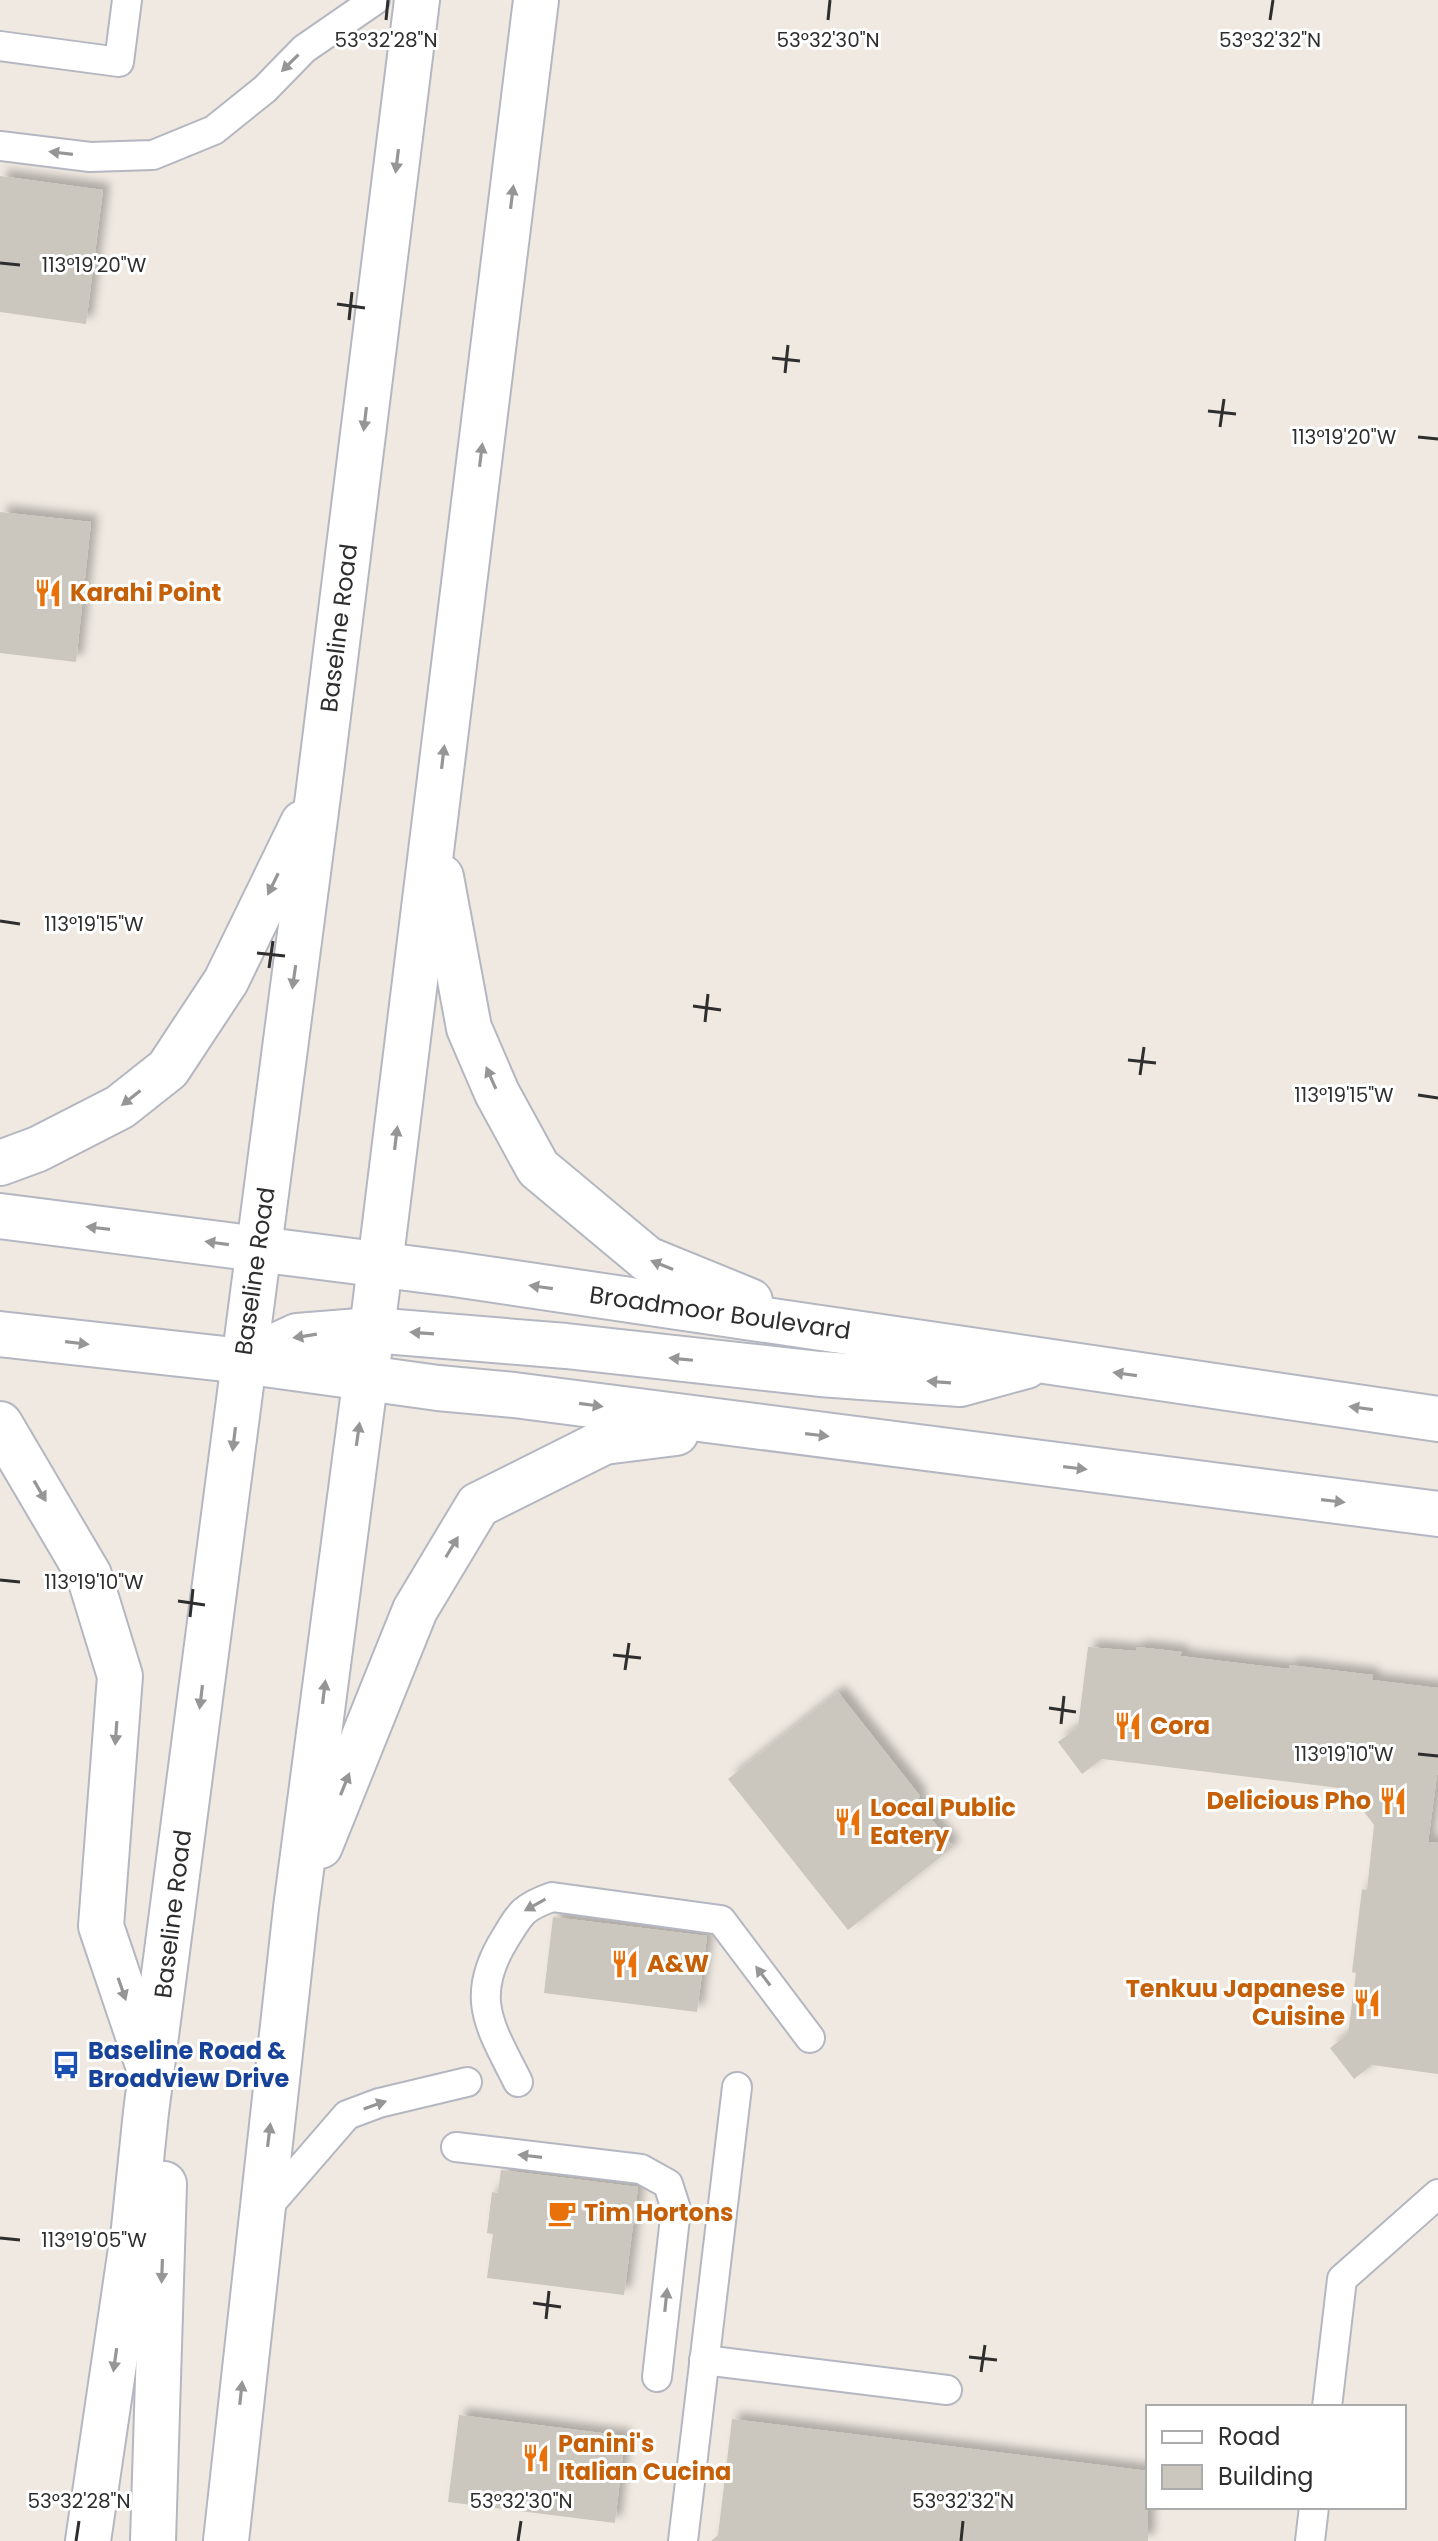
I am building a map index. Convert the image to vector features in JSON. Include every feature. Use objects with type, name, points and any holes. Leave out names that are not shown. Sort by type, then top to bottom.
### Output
[{"type":"main road","name":"Baseline Road","points":[[88,2541],[134,2228],[417,0]]},
{"type":"main road","points":[[226,2541],[296,1908],[372,1330],[536,0]]},
{"type":"main road","points":[[0,1163],[38,1149],[120,1107],[168,1069],[226,981],[319,788]]},
{"type":"main road","points":[[434,835],[469,1028],[497,1093],[538,1168],[647,1259],[812,1327]]},
{"type":"main road","name":"Broadmoor Boulevard","points":[[0,1216],[380,1264],[1438,1419]]},
{"type":"main road","points":[[243,1361],[297,1336],[372,1330],[566,1346],[820,1374],[960,1384],[1042,1361]]},
{"type":"main road","points":[[0,1334],[243,1361],[1438,1514]]},
{"type":"main road","points":[[0,1424],[89,1575],[120,1676],[101,1926],[149,2094],[165,2178],[153,2541]]},
{"type":"main road","points":[[296,1908],[415,1610],[478,1505],[604,1442],[740,1426]]},
{"type":"lane","points":[[0,46],[119,62],[127,0]]},
{"type":"lane","points":[[0,146],[90,157],[153,155],[214,130],[265,89],[304,49],[375,0]]},
{"type":"lane","points":[[518,2082],[488,2017],[485,1982],[493,1957],[517,1919],[529,1905],[552,1897],[721,1920],[810,2038]]},
{"type":"lane","points":[[260,2216],[347,2115],[379,2103],[467,2082]]},
{"type":"lane","points":[[683,2541],[737,2087]]},
{"type":"lane","points":[[456,2147],[641,2169],[668,2184],[676,2209],[657,2377]]},
{"type":"lane","points":[[1327,2405],[1342,2279],[1438,2194]]},
{"type":"lane","points":[[704,2360],[947,2390]]},
{"type":"lane","points":[[1310,2541],[1314,2509]]},
{"type":"building","points":[[0,176],[103,190],[86,324],[0,312]]},
{"type":"building","name":"Karahi Point","points":[[0,512],[91,522],[76,662],[0,653]]},
{"type":"building","points":[[1088,1647],[1136,1651],[1137,1647],[1182,1652],[1180,1656],[1373,1675],[1372,1680],[1438,1688],[1438,1768],[1428,1842],[1438,1843],[1438,2074],[1372,2065],[1354,2079],[1330,2048],[1348,2034],[1362,1889],[1367,1890],[1374,1825],[1347,1789],[1102,1759],[1082,1774],[1058,1742],[1078,1727]]},
{"type":"building","name":"Local Public Eatery","points":[[838,1692],[920,1796],[917,1800],[953,1847],[848,1930],[728,1779]]},
{"type":"building","name":"A&W","points":[[553,1917],[707,1936],[697,2012],[544,1993]]},
{"type":"building","name":"Tim Hortons","points":[[501,2170],[638,2187],[624,2295],[487,2278],[493,2234],[487,2233],[492,2192],[498,2193]]},
{"type":"building","name":"Panini's Italian Cucina","points":[[459,2415],[625,2436],[615,2523],[448,2502]]},
{"type":"building","points":[[732,2419],[1146,2471],[1148,2541],[711,2541],[718,2535]]},
{"type":"place","name":"Karahi Point","points":[[48,593]]},
{"type":"place","name":"Cora","points":[[1128,1726]]},
{"type":"place","name":"Delicious Pho","points":[[1393,1801]]},
{"type":"place","name":"Local Public Eatery","points":[[848,1822]]},
{"type":"place","name":"A&W","points":[[625,1964]]},
{"type":"place","name":"Tenkuu Japanese Cuisine","points":[[1367,2003]]},
{"type":"place","name":"Baseline Road & Broadview Drive","points":[[66,2065]]},
{"type":"place","name":"Tim Hortons","points":[[562,2213]]},
{"type":"place","name":"Panini's Italian Cucina","points":[[536,2458]]}]
